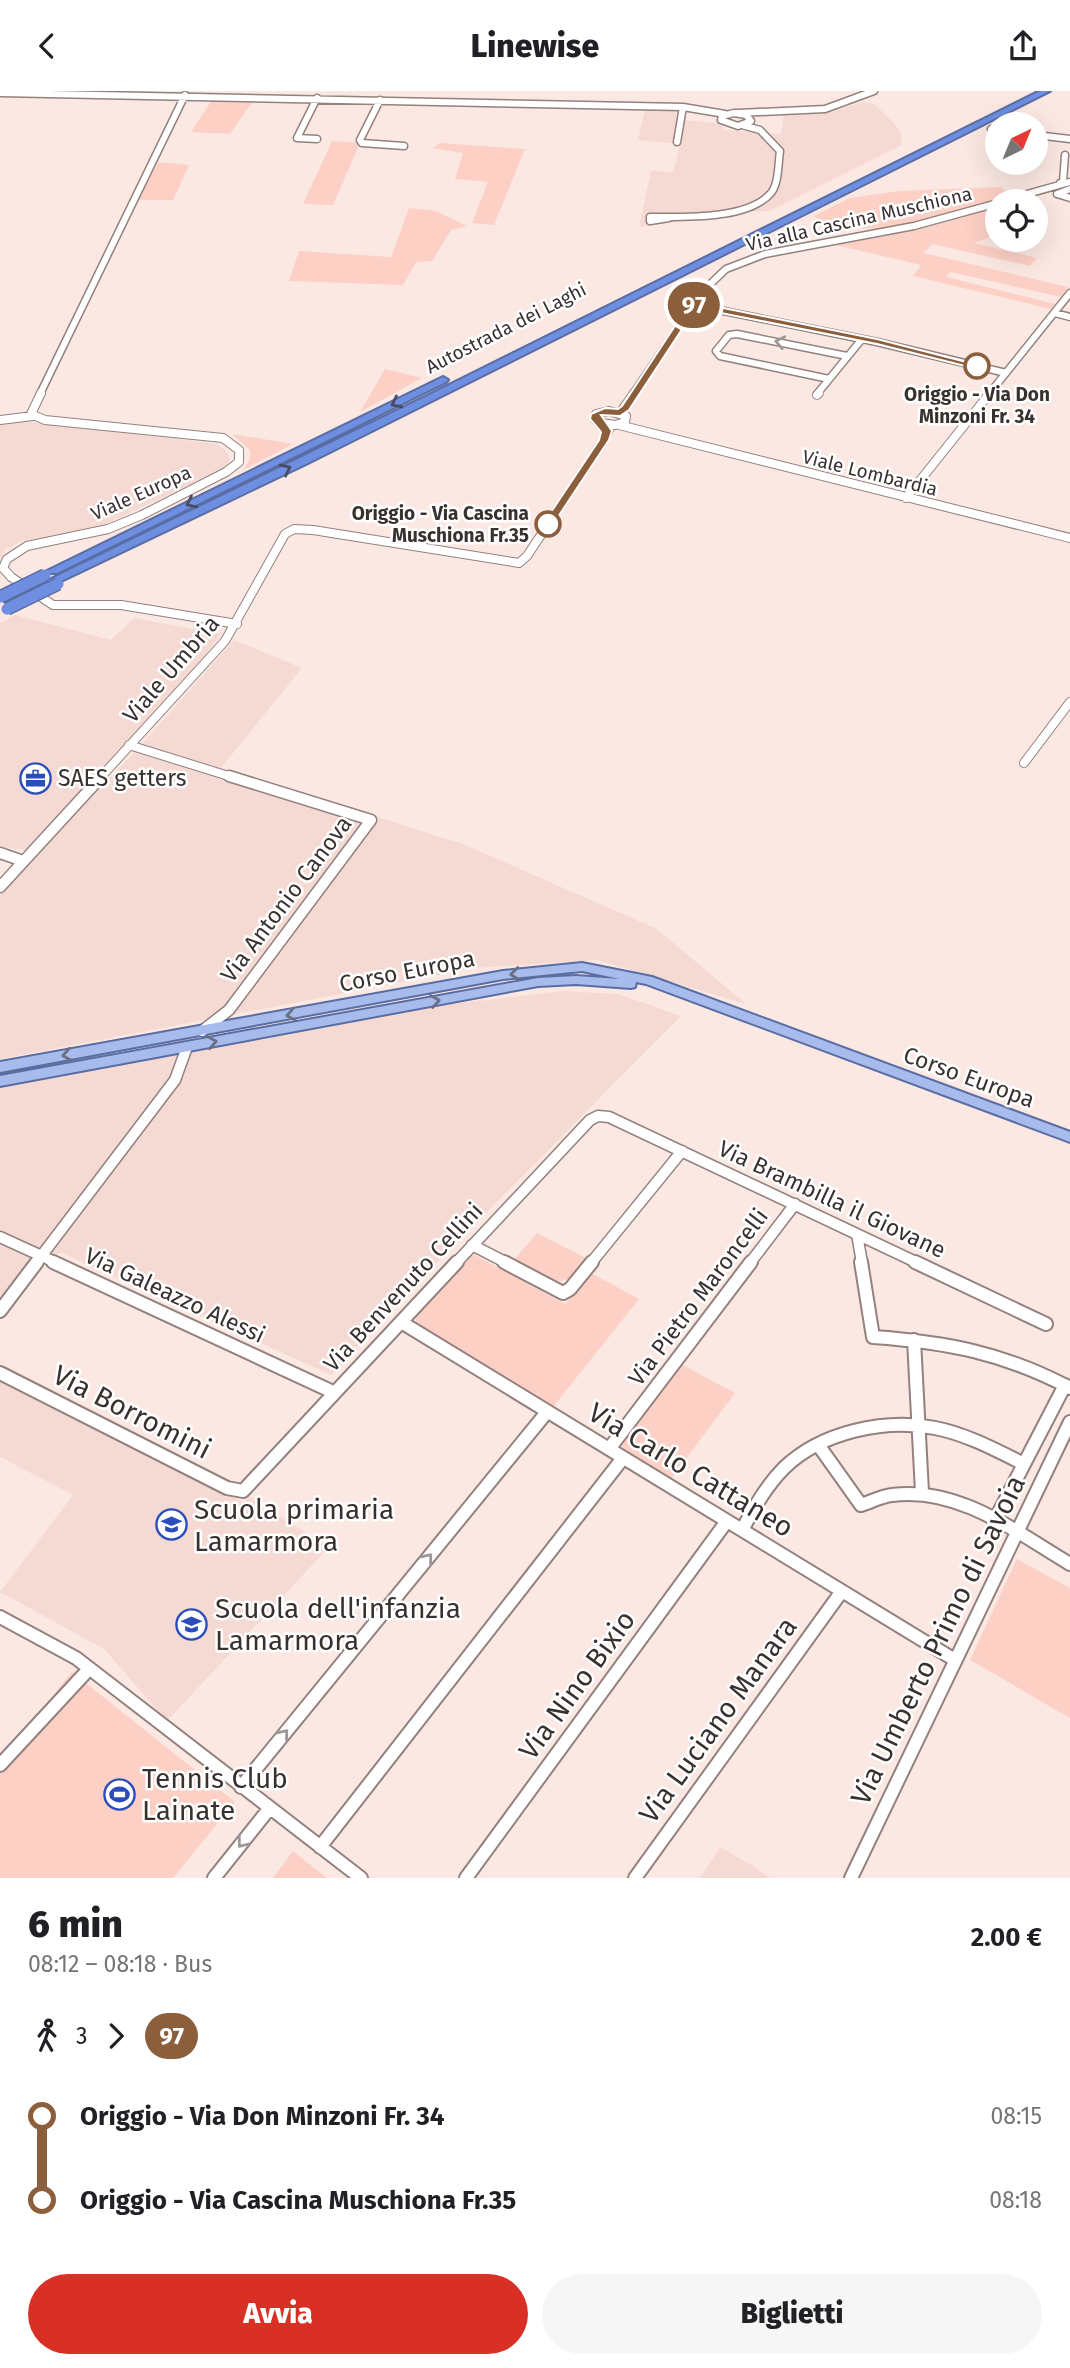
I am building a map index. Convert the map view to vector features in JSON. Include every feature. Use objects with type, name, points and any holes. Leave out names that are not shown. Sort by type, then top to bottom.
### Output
[{"type":"highway","name":"Autostrada dei Laghi","points":[[557,322],[1028,91]]},
{"type":"highway","name":"Autostrada dei Laghi","points":[[52,580],[136,543],[772,224],[1046,91]]},
{"type":"highway","name":"Autostrada dei Laghi","points":[[52,580],[534,334]]},
{"type":"highway","points":[[2,606],[52,580]]},
{"type":"main road","name":"Corso Europa","points":[[0,1067],[503,975],[582,967],[648,980],[1070,1137]]},
{"type":"main road","name":"Corso Europa","points":[[0,1081],[523,985],[576,980],[647,988],[815,1043]]},
{"type":"street","points":[[525,104],[529,91]]},
{"type":"street","points":[[0,93],[683,107],[722,116],[825,109],[874,91]]},
{"type":"street","points":[[33,416],[31,410],[185,95]]},
{"type":"street","points":[[317,98],[297,138],[317,139]]},
{"type":"street","points":[[380,100],[360,140],[404,146]]},
{"type":"street","points":[[677,142],[683,107]]},
{"type":"street","points":[[743,125],[757,112]]},
{"type":"street","points":[[668,218],[683,219],[735,211],[763,200],[772,193],[780,151],[756,128],[751,119],[738,113]]},
{"type":"street","points":[[722,116],[726,124],[756,128]]},
{"type":"street","points":[[1048,137],[1067,139],[1070,128]]},
{"type":"street","points":[[1065,155],[1063,182],[1057,194],[1070,198]]},
{"type":"street","name":"Via alla Cascina Muschiona","points":[[625,415],[629,403],[694,305],[717,276],[755,257],[914,226],[985,206]]},
{"type":"street","points":[[906,498],[1070,293]]},
{"type":"street","points":[[694,305],[862,339],[1006,373]]},
{"type":"street","points":[[1055,313],[1070,317]]},
{"type":"street","points":[[829,379],[720,356],[716,351],[729,335],[737,334],[847,356]]},
{"type":"street","points":[[817,395],[862,339]]},
{"type":"street","points":[[599,412],[625,415],[643,429],[662,437],[612,427],[601,423],[595,417],[599,412]]},
{"type":"street","points":[[612,427],[625,415]]},
{"type":"street","name":"Viale Europa","points":[[0,419],[33,416],[45,420],[215,436],[236,445],[240,455],[236,466],[226,472],[111,528],[34,543],[15,550],[4,561],[3,568],[10,577],[53,605],[121,605],[237,624]]},
{"type":"street","name":"Viale Umbria","points":[[0,887],[225,641],[237,624],[281,538],[294,529],[519,562],[527,556],[612,427]]},
{"type":"street","name":"Viale Lombardia","points":[[662,437],[1070,538]]},
{"type":"street","points":[[1024,763],[1070,702]]},
{"type":"street","name":"Via Antonio Canova","points":[[130,744],[371,820],[229,1010],[202,1031]]},
{"type":"street","points":[[0,853],[23,861]]},
{"type":"street","points":[[0,1311],[175,1080],[187,1047]]},
{"type":"street","name":"Via Brambilla il Giovane","points":[[598,1116],[609,1117],[1046,1324]]},
{"type":"street","name":"Via Benvenuto Cellini","points":[[243,1492],[333,1392],[590,1120],[598,1116]]},
{"type":"street","points":[[472,1245],[556,1292],[563,1293],[570,1289],[682,1151]]},
{"type":"street","name":"Via Pietro Maroncelli","points":[[609,1449],[795,1204]]},
{"type":"street","points":[[857,1234],[873,1337],[937,1341],[993,1353],[1068,1387],[995,1520]]},
{"type":"street","name":"Via Galeazzo Alessi","points":[[0,1237],[333,1392]]},
{"type":"street","name":"Via Carlo Cattaneo","points":[[401,1322],[956,1660]]},
{"type":"street","points":[[914,1340],[916,1426],[922,1492]]},
{"type":"street","name":"Via Borromini","points":[[0,1373],[227,1488],[243,1492]]},
{"type":"street","points":[[241,1787],[547,1412]]},
{"type":"street","name":"Via Umberto Primo di Savoia","points":[[851,1878],[1070,1422]]},
{"type":"street","points":[[742,1530],[754,1506],[792,1462],[819,1445],[848,1434],[871,1429],[916,1426],[952,1433],[991,1446],[1024,1464]]},
{"type":"street","points":[[819,1445],[861,1505],[894,1494],[922,1492],[962,1502],[1070,1564]]},
{"type":"street","points":[[320,1847],[623,1458]]},
{"type":"street","name":"Via Nino Bixio","points":[[466,1878],[727,1521]]},
{"type":"street","name":"Via Luciano Manara","points":[[635,1878],[842,1591]]},
{"type":"street","points":[[0,1617],[76,1658],[361,1878]]},
{"type":"street","points":[[0,1765],[89,1669]]},
{"type":"street","points":[[214,1878],[269,1809]]},
{"type":"shaded area","points":[[214,97],[255,98],[230,134],[191,132]]},
{"type":"shaded area","points":[[862,102],[874,104],[895,124],[901,134],[902,145],[770,211],[742,212],[639,227],[651,171],[673,172],[680,144],[638,140],[645,109],[685,111],[684,120],[716,123],[723,126],[724,130],[781,134],[784,113],[831,112]]},
{"type":"shaded area","points":[[332,141],[360,143],[333,205],[303,204]]},
{"type":"shaded area","points":[[441,143],[525,149],[494,225],[472,223],[488,182],[455,179],[463,153],[432,148]]},
{"type":"shaded area","points":[[159,162],[189,165],[173,200],[134,200]]},
{"type":"shaded area","points":[[1001,187],[1003,189],[985,189],[985,203],[928,218],[929,220],[880,229],[823,226],[814,216],[850,198],[900,191]]},
{"type":"shaded area","points":[[409,208],[436,211],[467,226],[451,230],[432,261],[416,262],[403,285],[289,281],[299,251],[391,257]]},
{"type":"shaded area","points":[[985,211],[985,239],[974,243],[985,246],[985,252],[1012,252],[1037,258],[1030,266],[932,244],[924,253],[1068,287],[1061,297],[950,272],[946,277],[1055,304],[1051,309],[913,276],[921,265],[836,245],[925,228]]},
{"type":"shaded area","points":[[385,369],[422,378],[360,412]]},
{"type":"shaded area","points":[[40,422],[217,444],[227,452],[230,459],[225,468],[93,530],[23,541],[5,549],[0,561],[0,423]]},
{"type":"shaded area","points":[[232,434],[293,444],[243,470],[250,459],[250,450]]},
{"type":"shaded area","points":[[15,615],[111,640],[134,618],[221,634],[199,664],[26,850],[0,847],[0,623]]},
{"type":"shaded area","points":[[234,640],[302,668],[221,768],[463,844],[657,929],[746,1004],[597,960],[476,968],[0,1059],[0,895],[141,745]]},
{"type":"shaded area","points":[[562,991],[618,994],[681,1016],[391,1309],[331,1375],[62,1253],[31,1261],[0,1302],[0,1084],[436,1006]]},
{"type":"shaded area","points":[[537,1233],[586,1258],[568,1279],[554,1283],[513,1261]]},
{"type":"shaded area","points":[[475,1255],[565,1304],[591,1273],[639,1299],[553,1407],[416,1323],[416,1313],[468,1257]]},
{"type":"shaded area","points":[[681,1364],[735,1393],[671,1479],[624,1451],[622,1444]]},
{"type":"shaded area","name":"Scuola primaria Lamarmora","points":[[0,1380],[243,1502],[250,1497],[329,1547],[167,1721],[104,1649],[0,1592],[73,1495],[0,1457]]},
{"type":"shaded area","points":[[1017,1559],[1070,1588],[1070,1718],[970,1660]]},
{"type":"shaded area","points":[[72,1672],[235,1802],[173,1878],[0,1878],[0,1761]]},
{"type":"shaded area","points":[[720,1847],[753,1866],[770,1878],[700,1878]]},
{"type":"shaded area","points":[[293,1851],[327,1878],[273,1878]]},
{"type":"bus line","name":"97","points":[[548,524],[604,440],[607,431],[595,419],[596,414],[605,411],[620,413],[625,408],[694,305],[902,347],[977,366]]},
{"type":"place","name":"Origgio - Via Don Minzoni Fr. 34","points":[[977,366]]},
{"type":"place","name":"Origgio - Via Cascina Muschiona Fr.35","points":[[548,524]]},
{"type":"place","name":"SAES getters","points":[[35,778]]},
{"type":"place","name":"Scuola primaria Lamarmora","points":[[171,1525]]},
{"type":"place","name":"Scuola dell'infanzia Lamarmora","points":[[192,1624]]},
{"type":"place","name":"Tennis Club Lainate","points":[[119,1794]]}]
